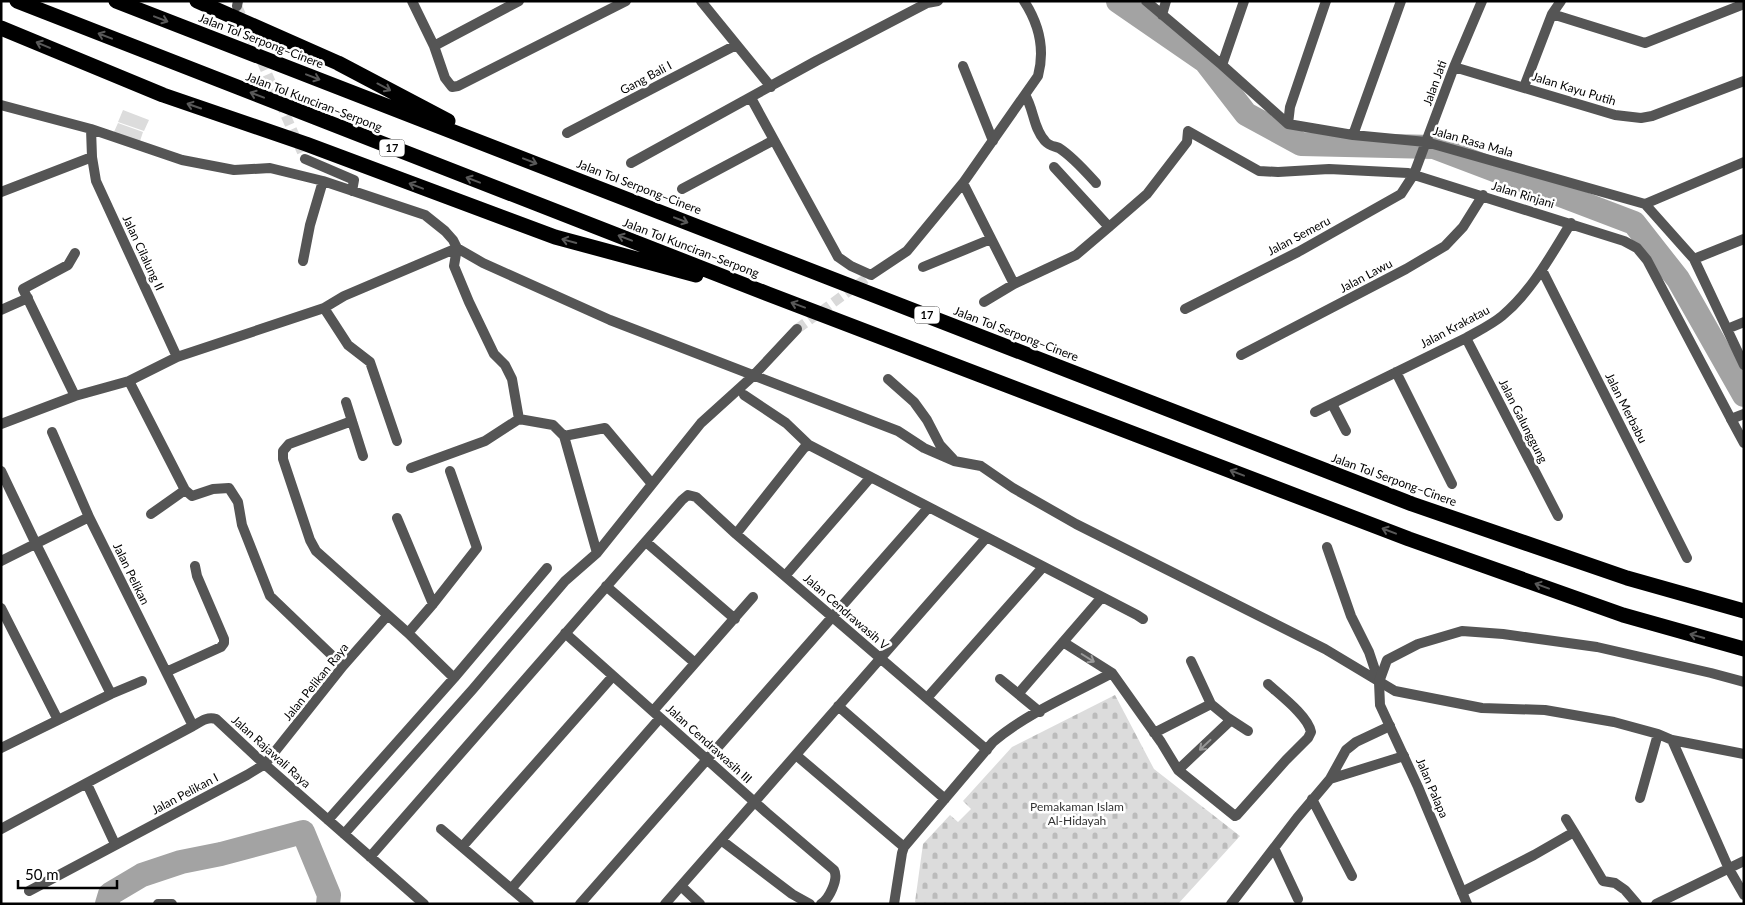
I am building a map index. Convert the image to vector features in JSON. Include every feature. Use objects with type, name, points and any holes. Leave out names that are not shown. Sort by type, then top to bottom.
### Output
[{"type":"highway","name":"Jalan Tol Kunciran–Serpong","points":[[16,1],[768,294]]},
{"type":"highway","name":"Jalan Tol Serpong–Cinere","points":[[116,1],[1412,504],[1627,578],[1744,612]]},
{"type":"highway","points":[[197,1],[338,63],[509,153]]},
{"type":"highway","points":[[1,28],[163,95],[306,144],[555,237],[768,294]]},
{"type":"highway","name":"17","points":[[768,294],[1409,539],[1623,615],[1744,648]]},
{"type":"street","points":[[434,46],[519,1]]},
{"type":"street","points":[[416,3],[448,84],[452,87],[458,86],[626,1]]},
{"type":"street","points":[[701,1],[771,87]]},
{"type":"street","points":[[631,163],[816,61],[927,3],[938,1]]},
{"type":"street","points":[[751,98],[838,257],[851,266],[871,275],[907,251],[962,183],[1038,76],[1042,64],[1042,47],[1036,25],[1024,1]]},
{"type":"street","points":[[1146,1],[1288,124]]},
{"type":"street","points":[[1162,15],[1166,1]]},
{"type":"street","points":[[1222,65],[1244,1]]},
{"type":"street","points":[[1288,124],[1290,107],[1326,1]]},
{"type":"street","points":[[1353,135],[1401,1]]},
{"type":"street","name":"Jalan Jati","points":[[1416,170],[1454,66],[1482,1]]},
{"type":"street","points":[[1524,87],[1552,14],[1561,1]]},
{"type":"street","points":[[1552,14],[1644,43],[1744,4]]},
{"type":"street","name":"Gang Bali I","points":[[567,134],[736,45]]},
{"type":"street","points":[[963,66],[993,141]]},
{"type":"street","name":"Jalan Kayu Putih","points":[[1454,66],[1615,116],[1642,118],[1652,116],[1744,81]]},
{"type":"street","points":[[1025,95],[1030,104],[1038,130],[1046,143],[1060,149],[1096,183]]},
{"type":"street","points":[[1,105],[91,129],[182,160],[234,170],[270,168],[323,181],[425,216],[445,231],[457,248],[483,262],[610,320],[898,430],[924,448],[954,461],[981,466],[1013,488],[1076,524],[1325,649],[1395,691],[1448,703],[1482,708],[1544,710],[1614,722],[1658,734],[1672,740],[1744,754]]},
{"type":"street","name":"Jalan Rasa Mala","points":[[1288,124],[1353,135],[1426,143],[1645,204]]},
{"type":"street","name":"Jalan Cilalung II","points":[[91,129],[92,157],[96,181],[177,357]]},
{"type":"street","name":"Jalan Rinjani","points":[[1109,227],[1147,194],[1187,142],[1188,131],[1259,171],[1278,172],[1329,169],[1416,170],[1484,195],[1624,240],[1637,248],[1647,260],[1736,417],[1742,436]]},
{"type":"street","points":[[682,189],[774,140]]},
{"type":"street","points":[[1,192],[92,157]]},
{"type":"street","points":[[305,159],[354,180],[352,191]]},
{"type":"street","points":[[1744,162],[1645,204],[1694,259],[1744,365]]},
{"type":"street","points":[[984,302],[1014,284],[1076,255],[1109,227],[1054,167]]},
{"type":"street","name":"Jalan Semeru","points":[[1185,309],[1298,252],[1394,199],[1407,188],[1416,170]]},
{"type":"street","points":[[303,261],[310,225],[323,181]]},
{"type":"street","points":[[962,183],[1014,284]]},
{"type":"street","name":"Jalan Lawu","points":[[1240,355],[1406,269],[1445,246],[1463,227],[1484,195]]},
{"type":"street","name":"Jalan Krakatau","points":[[1315,412],[1490,325],[1516,303],[1542,270],[1572,223]]},
{"type":"street","points":[[922,267],[990,239]]},
{"type":"street","points":[[1694,259],[1744,239]]},
{"type":"street","points":[[1,424],[75,396],[129,381],[177,357],[324,308],[344,296],[457,248]]},
{"type":"street","points":[[457,248],[454,266],[494,354],[505,365],[512,379],[519,419]]},
{"type":"street","points":[[75,254],[68,265],[23,289],[75,396]]},
{"type":"street","name":"Jalan Merbabu","points":[[1542,270],[1687,558]]},
{"type":"street","points":[[1,310],[28,298]]},
{"type":"street","points":[[324,308],[348,345],[370,362],[397,441]]},
{"type":"street","points":[[1728,328],[1744,322]]},
{"type":"street","points":[[344,834],[473,689],[565,581],[597,553],[701,423],[753,376],[797,329]]},
{"type":"street","name":"Jalan Galunggung","points":[[1466,338],[1558,516]]},
{"type":"street","points":[[1396,372],[1452,484]]},
{"type":"street","points":[[888,379],[914,402],[927,420],[940,445],[954,461]]},
{"type":"street","points":[[129,381],[185,490],[192,496],[213,489],[229,488],[238,502],[242,526],[270,596],[344,666]]},
{"type":"street","points":[[744,395],[786,423],[809,445],[986,538],[1137,614],[1143,619]]},
{"type":"street","points":[[346,402],[364,456]]},
{"type":"street","points":[[1332,404],[1346,430]]},
{"type":"street","points":[[411,468],[485,441],[519,419],[553,425],[564,436],[597,553]]},
{"type":"street","points":[[352,421],[289,444],[283,451],[283,459],[312,546],[387,616],[408,633],[454,678]]},
{"type":"street","points":[[564,436],[605,428],[652,484]]},
{"type":"street","name":"Jalan Pelikan","points":[[52,432],[89,518],[193,726]]},
{"type":"street","points":[[736,534],[804,448],[809,445]]},
{"type":"street","points":[[1,471],[111,694]]},
{"type":"street","points":[[408,633],[477,548],[450,471]]},
{"type":"street","points":[[785,576],[870,478]]},
{"type":"street","points":[[150,514],[185,490]]},
{"type":"street","name":"Jalan Cendrawasih V","points":[[646,542],[682,500],[688,495],[696,497],[736,534],[986,750]]},
{"type":"street","points":[[580,904],[928,508]]},
{"type":"street","points":[[1,561],[89,518]]},
{"type":"street","points":[[397,518],[433,604]]},
{"type":"street","points":[[665,904],[986,538]]},
{"type":"street","points":[[370,857],[646,542],[736,619]]},
{"type":"street","points":[[1327,547],[1351,616],[1369,652],[1379,682]]},
{"type":"street","points":[[166,672],[221,647],[224,643],[197,576],[195,566]]},
{"type":"street","points":[[927,698],[1043,567]]},
{"type":"street","points":[[328,820],[454,678],[547,568]]},
{"type":"street","points":[[606,586],[695,663]]},
{"type":"street","points":[[511,888],[656,714],[695,663],[736,619],[753,597]]},
{"type":"street","points":[[1019,693],[1102,597]]},
{"type":"street","points":[[1,608],[58,720]]},
{"type":"street","name":"Jalan Pelikan Raya","points":[[265,764],[387,616]]},
{"type":"street","points":[[1379,682],[1387,660],[1418,644],[1462,631],[1504,634],[1597,647],[1744,682]]},
{"type":"street","name":"Jalan Cendrawasih III","points":[[565,633],[836,873],[827,898],[821,904]]},
{"type":"street","points":[[1063,642],[1112,673],[1178,770],[1233,815],[1238,816],[1286,760],[1308,738],[1310,732],[1307,723],[1297,711],[1268,684]]},
{"type":"street","points":[[1191,661],[1212,704],[1248,731]]},
{"type":"street","points":[[894,904],[904,846],[986,750],[1004,732],[1112,673]]},
{"type":"street","points":[[462,847],[613,676]]},
{"type":"street","points":[[1000,680],[1019,693],[1040,712]]},
{"type":"street","points":[[2,746],[142,681]]},
{"type":"street","name":"Jalan Palapa","points":[[1379,682],[1380,706],[1404,756],[1467,904]]},
{"type":"street","points":[[1154,733],[1212,704]]},
{"type":"street","points":[[838,706],[945,799]]},
{"type":"street","name":"Jalan Rajawali Raya","points":[[1,829],[206,719],[216,719],[424,904]]},
{"type":"street","points":[[1178,770],[1231,720]]},
{"type":"street","points":[[1231,904],[1312,799],[1330,779],[1351,745],[1390,726]]},
{"type":"street","points":[[1640,798],[1658,734]]},
{"type":"street","points":[[1672,740],[1728,869],[1744,895]]},
{"type":"street","points":[[796,755],[904,846]]},
{"type":"street","points":[[1330,779],[1404,756]]},
{"type":"street","points":[[1341,759],[1350,773]]},
{"type":"street","name":"Jalan Pelikan I","points":[[29,891],[265,764]]},
{"type":"street","points":[[87,784],[115,844]]},
{"type":"street","points":[[1312,799],[1352,876]]},
{"type":"street","points":[[1566,818],[1603,881],[1612,882],[1620,887],[1636,904]]},
{"type":"street","points":[[441,829],[529,904]]},
{"type":"street","points":[[1462,892],[1574,832]]},
{"type":"street","points":[[721,840],[792,894],[810,904]]},
{"type":"street","points":[[1274,848],[1298,899]]},
{"type":"street","points":[[1656,904],[1744,861]]},
{"type":"street","points":[[680,886],[700,904]]},
{"type":"street","points":[[158,904],[172,904]]},
{"type":"green space","points":[[123,110],[149,120],[144,131],[118,122]]},
{"type":"green space","points":[[118,123],[143,132],[139,144],[113,134]]},
{"type":"green space","name":"Pemakaman Islam Al-Hidayah","points":[[1115,695],[1154,769],[1240,836],[1178,904],[918,904],[915,902],[923,844],[950,815],[958,822],[971,809],[963,801],[1012,747]]},
{"type":"waterway","points":[[1118,1],[1205,61],[1246,114],[1301,144],[1434,147],[1634,223],[1678,279],[1744,395]]},
{"type":"waterway","points":[[107,904],[110,894],[142,875],[181,862],[221,854],[303,832],[329,895],[328,904]]},
{"type":"tunnel","points":[[237,6],[305,159]]},
{"type":"tunnel","points":[[797,329],[871,275]]}]
